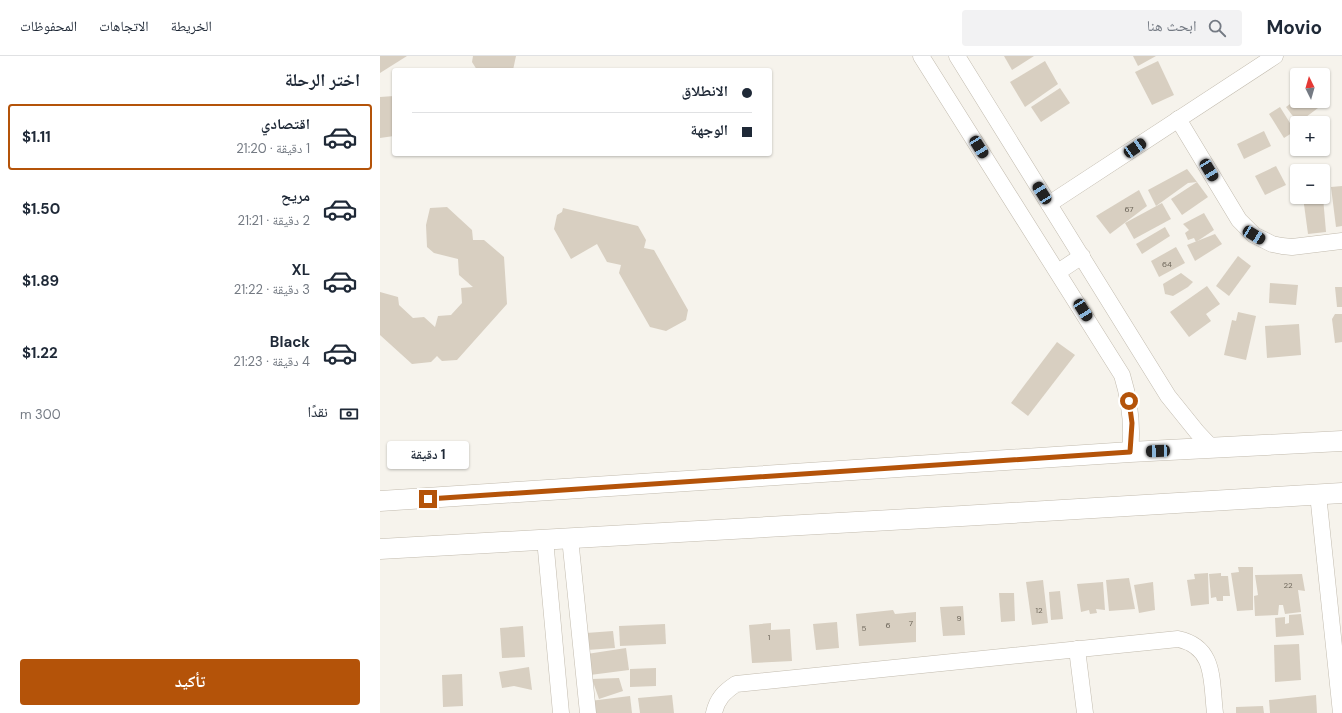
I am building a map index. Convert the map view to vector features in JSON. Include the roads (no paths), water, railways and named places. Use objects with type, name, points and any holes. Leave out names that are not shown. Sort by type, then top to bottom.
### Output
[{"type":"street","points":[[921,56],[1122,375],[1131,409],[1132,423],[1130,452]]},
{"type":"street","points":[[957,56],[1168,396],[1213,449]]},
{"type":"street","points":[[1049,204],[1275,56]]},
{"type":"street","points":[[1178,119],[1240,220],[1254,235],[1272,244],[1292,247],[1342,241]]},
{"type":"street","points":[[1058,272],[1082,256]]},
{"type":"street","points":[[380,501],[1130,452],[1213,449],[1342,441]]},
{"type":"street","points":[[380,549],[1342,493]]},
{"type":"street","points":[[1318,494],[1341,713]]},
{"type":"street","points":[[570,538],[588,713]]},
{"type":"street","points":[[544,539],[561,713]]},
{"type":"street","points":[[714,713],[716,705],[724,693],[736,684],[1178,639],[1190,641],[1199,647],[1206,657],[1210,668],[1215,713]]},
{"type":"street","points":[[1077,650],[1085,713]]}]
